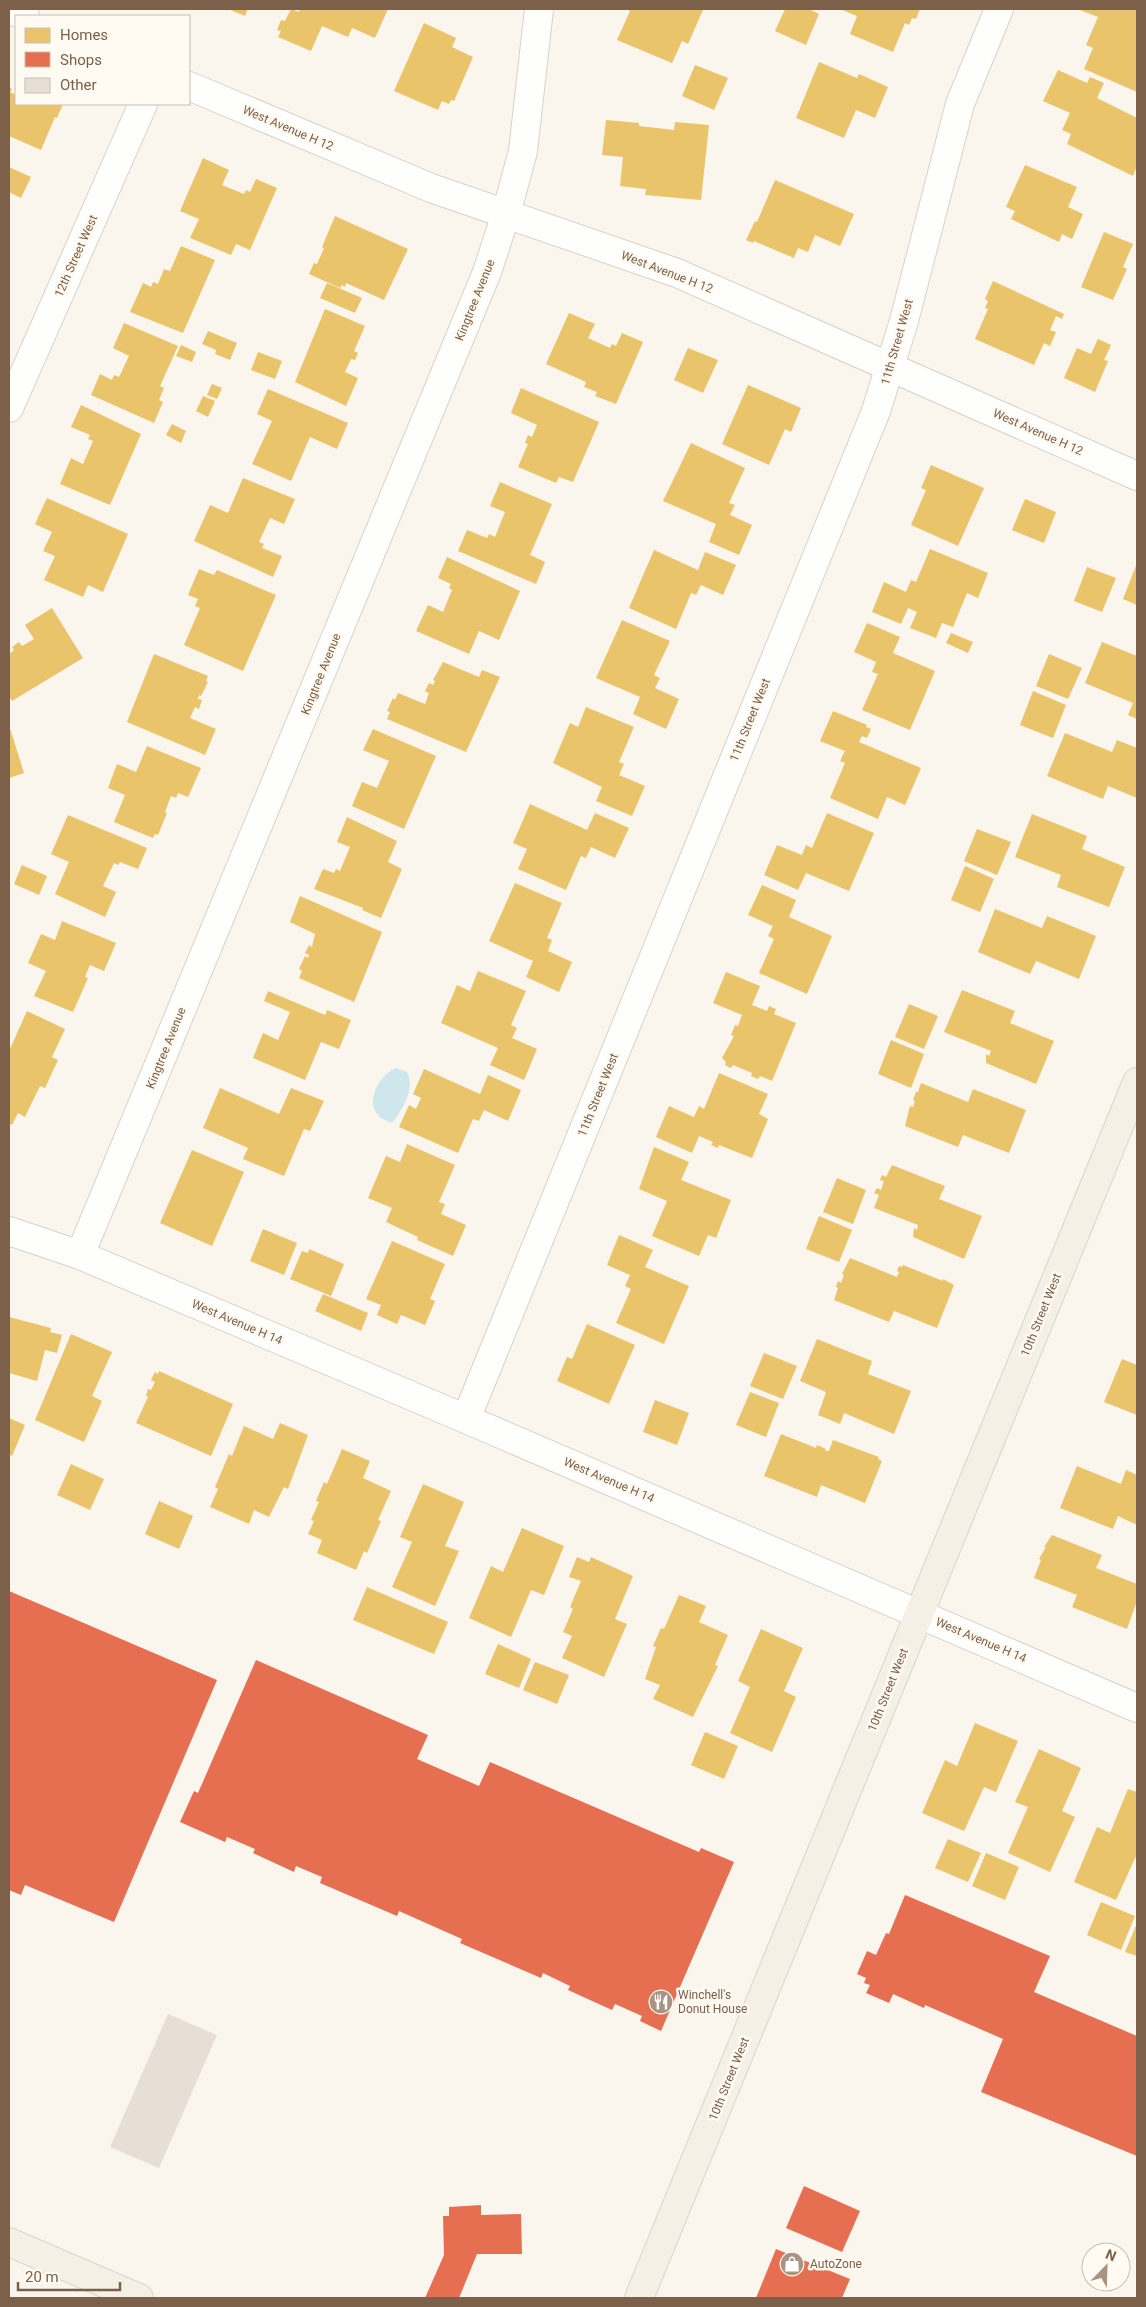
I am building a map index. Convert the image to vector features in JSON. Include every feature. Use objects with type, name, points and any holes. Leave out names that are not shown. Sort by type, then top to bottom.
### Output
[{"type":"main road","name":"10th Street West","points":[[639,2298],[1137,1082]]},
{"type":"main road","points":[[9,2242],[139,2298]]},
{"type":"street","points":[[9,9],[23,15]]},
{"type":"street","name":"Kingtree Avenue","points":[[80,1256],[487,272],[506,214],[523,150],[539,9]]},
{"type":"street","name":"11th Street West","points":[[466,1419],[876,411],[890,366],[960,104],[999,9]]},
{"type":"street","name":"West Avenue H 12","points":[[190,86],[431,188],[676,273],[1137,476]]},
{"type":"street","name":"12th Street West","points":[[9,408],[143,105]]},
{"type":"street","points":[[9,1231],[80,1256]]},
{"type":"street","name":"West Avenue H 14","points":[[80,1256],[466,1419],[1137,1708]]},
{"type":"water","points":[[396,1068],[407,1072],[410,1085],[404,1106],[392,1123],[379,1116],[374,1109],[373,1103],[376,1088],[390,1071]]},
{"type":"building: Homes","points":[[228,9],[248,9],[245,16]]},
{"type":"building: Homes","points":[[291,9],[299,12],[300,9],[388,9],[375,38],[352,28],[348,37],[322,26],[311,51],[278,37],[281,31],[277,30],[281,20],[285,21]]},
{"type":"building: Homes","points":[[625,9],[703,10],[688,44],[682,41],[672,63],[617,40],[630,11]]},
{"type":"building: Homes","points":[[785,9],[809,9],[819,14],[806,45],[775,31]]},
{"type":"building: Homes","points":[[840,9],[920,9],[916,19],[912,18],[909,25],[905,23],[893,52],[850,34],[857,16]]},
{"type":"building: Homes","points":[[1077,9],[1137,9],[1137,92],[1084,69],[1093,48],[1086,45],[1098,17]]},
{"type":"building: Homes","points":[[424,23],[456,38],[452,47],[473,57],[454,101],[451,100],[449,104],[442,101],[438,110],[394,91]]},
{"type":"building: Homes","points":[[819,62],[857,78],[859,74],[888,87],[875,118],[856,110],[844,138],[796,118]]},
{"type":"building: Homes","points":[[695,65],[728,78],[714,110],[682,96]]},
{"type":"building: Homes","points":[[1058,70],[1087,83],[1090,77],[1104,83],[1097,98],[1137,118],[1137,166],[1133,176],[1067,144],[1071,134],[1062,130],[1070,113],[1043,101]]},
{"type":"building: Homes","points":[[9,87],[12,89],[10,92],[15,94],[15,105],[63,105],[57,118],[55,117],[41,150],[9,136]]},
{"type":"building: Homes","points":[[606,120],[639,123],[639,126],[674,130],[675,122],[709,125],[701,200],[645,195],[646,189],[620,186],[623,157],[602,155]]},
{"type":"building: Homes","points":[[203,158],[229,170],[222,185],[244,194],[246,190],[250,192],[256,179],[277,188],[250,250],[236,244],[231,255],[190,238],[199,219],[180,211]]},
{"type":"building: Homes","points":[[1025,165],[1077,187],[1068,207],[1083,214],[1072,239],[1062,234],[1059,242],[1011,219],[1015,211],[1006,207]]},
{"type":"building: Homes","points":[[9,167],[31,177],[21,198],[9,192]]},
{"type":"building: Homes","points":[[775,180],[854,214],[840,246],[815,235],[808,252],[798,248],[794,258],[754,241],[753,243],[746,240],[755,221],[757,222]]},
{"type":"building: Homes","points":[[335,216],[408,249],[384,300],[346,283],[345,287],[342,285],[340,288],[309,274],[314,263],[317,264]]},
{"type":"building: Homes","points":[[1104,232],[1133,244],[1123,267],[1127,269],[1113,300],[1081,287]]},
{"type":"building: Homes","points":[[181,246],[215,260],[183,333],[130,312],[143,283],[151,287],[153,282],[158,284],[164,269],[170,271]]},
{"type":"building: Homes","points":[[993,281],[1064,314],[1062,319],[1056,316],[1050,330],[1056,332],[1050,346],[1044,343],[1034,365],[975,339],[988,309],[985,308],[988,301],[985,299]]},
{"type":"building: Homes","points":[[327,283],[362,298],[355,313],[320,298]]},
{"type":"building: Homes","points":[[325,309],[365,326],[354,351],[358,353],[355,360],[351,359],[345,372],[358,378],[346,406],[295,382]]},
{"type":"building: Homes","points":[[569,313],[595,324],[588,338],[610,348],[612,344],[616,346],[622,333],[643,342],[616,404],[595,396],[597,392],[584,387],[586,382],[546,364]]},
{"type":"building: Homes","points":[[124,323],[178,346],[160,386],[164,388],[159,400],[163,402],[154,423],[91,395],[100,374],[112,380],[114,375],[119,377],[129,356],[113,348]]},
{"type":"building: Homes","points":[[208,331],[237,343],[230,360],[215,354],[216,350],[202,344]]},
{"type":"building: Homes","points":[[1098,339],[1111,345],[1104,360],[1108,361],[1095,392],[1064,378],[1077,348],[1091,354]]},
{"type":"building: Homes","points":[[181,345],[196,352],[192,362],[176,356]]},
{"type":"building: Homes","points":[[688,348],[718,360],[703,393],[674,380]]},
{"type":"building: Homes","points":[[258,352],[282,361],[275,379],[251,370]]},
{"type":"building: Homes","points":[[212,384],[222,388],[217,399],[207,395]]},
{"type":"building: Homes","points":[[748,385],[801,408],[791,432],[785,429],[769,465],[722,444]]},
{"type":"building: Homes","points":[[521,388],[599,422],[573,482],[559,477],[556,483],[518,467],[528,444],[525,443],[528,435],[532,437],[537,425],[511,413]]},
{"type":"building: Homes","points":[[268,389],[348,423],[337,449],[310,437],[291,481],[252,464],[272,421],[257,414]]},
{"type":"building: Homes","points":[[203,396],[215,401],[208,417],[196,411]]},
{"type":"building: Homes","points":[[81,405],[141,434],[110,505],[60,484],[71,458],[83,464],[93,441],[88,439],[90,435],[71,427]]},
{"type":"building: Homes","points":[[172,424],[186,431],[181,443],[166,435]]},
{"type":"building: Homes","points":[[691,443],[745,468],[729,503],[735,505],[730,515],[752,525],[739,555],[709,542],[716,524],[663,501]]},
{"type":"building: Homes","points":[[931,465],[984,488],[958,546],[911,525],[926,490],[921,488]]},
{"type":"building: Homes","points":[[243,478],[295,499],[284,524],[270,518],[259,542],[264,544],[262,548],[282,556],[273,577],[194,541],[210,505],[228,513]]},
{"type":"building: Homes","points":[[500,482],[552,504],[530,555],[545,562],[536,584],[458,551],[467,530],[487,538],[489,534],[495,537],[505,512],[490,506]]},
{"type":"building: Homes","points":[[47,498],[128,534],[103,592],[88,585],[83,597],[44,580],[55,556],[43,551],[52,532],[35,524]]},
{"type":"building: Homes","points":[[1025,499],[1056,512],[1044,543],[1012,530]]},
{"type":"building: Homes","points":[[930,549],[988,573],[978,598],[967,593],[953,627],[942,623],[936,638],[910,628],[917,612],[908,608],[901,624],[872,612],[884,582],[906,592],[911,580],[916,582]]},
{"type":"building: Homes","points":[[654,550],[698,570],[705,552],[736,565],[723,595],[701,585],[696,595],[691,593],[676,629],[629,608]]},
{"type":"building: Homes","points":[[447,557],[520,591],[499,640],[479,631],[469,654],[416,631],[428,605],[443,612],[452,590],[449,588],[451,584],[438,578]]},
{"type":"building: Homes","points":[[1137,563],[1137,605],[1123,599]]},
{"type":"building: Homes","points":[[1087,567],[1116,578],[1102,612],[1074,601]]},
{"type":"building: Homes","points":[[199,569],[214,575],[217,570],[276,595],[243,671],[184,645],[200,608],[195,606],[198,599],[188,595]]},
{"type":"building: Homes","points":[[52,608],[83,658],[12,701],[9,696],[9,654],[14,650],[12,647],[19,642],[22,646],[34,639],[25,625]]},
{"type":"building: Homes","points":[[622,620],[670,641],[654,675],[660,678],[655,688],[679,699],[666,729],[633,714],[640,697],[596,678]]},
{"type":"building: Homes","points":[[867,623],[900,637],[893,653],[935,671],[910,730],[862,710],[878,674],[872,672],[876,662],[854,652]]},
{"type":"building: Homes","points":[[951,633],[973,642],[968,653],[946,643]]},
{"type":"building: Homes","points":[[1102,642],[1137,656],[1137,719],[1128,715],[1133,703],[1085,683]]},
{"type":"building: Homes","points":[[154,654],[208,676],[206,681],[208,682],[201,696],[199,695],[198,699],[202,700],[199,709],[195,707],[190,718],[216,729],[205,755],[127,722]]},
{"type":"building: Homes","points":[[1049,654],[1082,668],[1068,699],[1036,686]]},
{"type":"building: Homes","points":[[443,662],[479,677],[482,670],[500,677],[466,752],[387,719],[390,712],[387,711],[393,698],[395,700],[398,693],[425,704],[429,693],[425,691],[429,683],[433,685],[435,681],[433,680]]},
{"type":"building: Homes","points":[[1033,691],[1066,705],[1053,738],[1020,725]]},
{"type":"building: Homes","points":[[586,707],[634,727],[619,762],[624,764],[619,775],[645,786],[632,816],[596,801],[602,787],[553,763],[570,723],[578,727]]},
{"type":"building: Homes","points":[[833,711],[867,725],[866,727],[871,729],[867,738],[862,736],[859,742],[921,768],[905,805],[887,797],[878,819],[830,798],[845,763],[840,761],[845,751],[820,741]]},
{"type":"building: Homes","points":[[9,725],[24,773],[9,778]]},
{"type":"building: Homes","points":[[373,729],[436,756],[404,829],[352,806],[362,782],[377,788],[389,761],[363,750]]},
{"type":"building: Homes","points":[[1065,733],[1112,752],[1117,740],[1137,748],[1137,798],[1108,786],[1103,799],[1047,776]]},
{"type":"building: Homes","points":[[147,746],[201,768],[188,797],[178,793],[176,798],[171,796],[165,812],[167,813],[158,835],[155,834],[153,838],[114,822],[125,795],[108,788],[117,764],[136,772]]},
{"type":"building: Homes","points":[[530,804],[587,830],[595,813],[629,828],[615,858],[591,847],[586,858],[581,856],[566,890],[518,869],[527,849],[513,843]]},
{"type":"building: Homes","points":[[827,813],[874,833],[849,891],[806,873],[798,890],[764,875],[777,845],[802,855],[806,845],[812,848]]},
{"type":"building: Homes","points":[[1032,814],[1087,836],[1082,849],[1125,867],[1109,907],[1057,887],[1061,875],[1015,857]]},
{"type":"building: Homes","points":[[68,815],[147,848],[138,869],[120,862],[118,865],[114,863],[103,886],[116,892],[105,917],[55,894],[69,862],[51,854]]},
{"type":"building: Homes","points":[[347,817],[397,841],[388,862],[402,869],[381,918],[362,910],[363,908],[314,889],[323,869],[334,873],[336,869],[340,871],[350,847],[337,842]]},
{"type":"building: Homes","points":[[977,829],[1011,842],[997,875],[964,861]]},
{"type":"building: Homes","points":[[22,865],[47,876],[39,895],[14,884]]},
{"type":"building: Homes","points":[[965,866],[994,879],[980,912],[951,900]]},
{"type":"building: Homes","points":[[515,883],[562,903],[547,938],[552,940],[548,951],[572,962],[559,992],[526,977],[533,961],[489,941]]},
{"type":"building: Homes","points":[[762,885],[796,900],[789,917],[832,936],[807,994],[759,973],[774,939],[768,936],[773,926],[748,915]]},
{"type":"building: Homes","points":[[300,896],[382,932],[354,1002],[299,978],[302,971],[299,969],[305,956],[308,958],[309,955],[305,953],[309,945],[312,947],[315,934],[290,922]]},
{"type":"building: Homes","points":[[995,909],[1042,928],[1047,916],[1096,936],[1079,979],[1036,961],[1030,974],[978,952]]},
{"type":"building: Homes","points":[[62,921],[116,943],[104,971],[90,965],[85,977],[88,978],[73,1012],[34,996],[46,971],[28,963],[41,934],[55,940]]},
{"type":"building: Homes","points":[[478,971],[526,991],[511,1025],[517,1028],[512,1038],[537,1049],[524,1080],[490,1065],[498,1048],[441,1023],[457,985],[470,991]]},
{"type":"building: Homes","points":[[726,972],[760,986],[752,1005],[767,1011],[769,1006],[776,1009],[774,1014],[796,1023],[772,1081],[760,1076],[758,1079],[751,1076],[752,1073],[733,1065],[731,1068],[725,1065],[726,1062],[722,1058],[734,1036],[731,1035],[735,1025],[738,1026],[742,1015],[713,1003]]},
{"type":"building: Homes","points":[[962,990],[1015,1011],[1010,1023],[1054,1041],[1036,1084],[986,1063],[986,1054],[989,1056],[991,1051],[944,1032]]},
{"type":"building: Homes","points":[[268,991],[325,1015],[327,1010],[351,1020],[339,1049],[321,1042],[305,1080],[253,1058],[263,1033],[278,1040],[290,1012],[264,1001]]},
{"type":"building: Homes","points":[[909,1004],[938,1016],[924,1049],[895,1037]]},
{"type":"building: Homes","points":[[27,1011],[65,1029],[52,1057],[58,1060],[45,1088],[40,1086],[25,1117],[18,1113],[12,1125],[9,1123],[9,1051]]},
{"type":"building: Homes","points":[[891,1040],[924,1054],[911,1088],[878,1074]]},
{"type":"building: Homes","points":[[424,1069],[480,1094],[488,1075],[521,1090],[508,1121],[484,1110],[479,1121],[473,1119],[458,1153],[399,1127],[409,1105],[416,1109],[421,1098],[413,1094]]},
{"type":"building: Homes","points":[[719,1073],[768,1094],[759,1114],[768,1119],[752,1158],[719,1145],[718,1148],[711,1145],[713,1142],[699,1136],[692,1153],[656,1137],[669,1106],[694,1117],[699,1106],[704,1109]]},
{"type":"building: Homes","points":[[921,1083],[968,1102],[973,1089],[1026,1110],[1009,1153],[963,1135],[958,1147],[905,1126],[910,1106],[913,1107],[915,1101],[913,1100]]},
{"type":"building: Homes","points":[[220,1088],[279,1114],[291,1088],[324,1101],[310,1131],[304,1129],[284,1176],[243,1159],[248,1148],[203,1128]]},
{"type":"building: Homes","points":[[407,1144],[455,1165],[439,1202],[445,1204],[441,1214],[466,1225],[453,1256],[417,1240],[418,1237],[386,1222],[392,1208],[368,1198],[386,1156],[400,1162]]},
{"type":"building: Homes","points":[[654,1147],[689,1162],[681,1180],[731,1200],[716,1238],[708,1235],[699,1256],[652,1236],[667,1201],[639,1189]]},
{"type":"building: Homes","points":[[192,1150],[244,1172],[212,1246],[160,1223]]},
{"type":"building: Homes","points":[[892,1165],[945,1186],[939,1199],[982,1216],[964,1259],[913,1237],[914,1228],[917,1230],[918,1225],[874,1208],[879,1195],[874,1193],[877,1188],[881,1190],[884,1181],[880,1180],[882,1175],[886,1177]]},
{"type":"building: Homes","points":[[837,1178],[866,1190],[853,1224],[823,1212]]},
{"type":"building: Homes","points":[[819,1216],[852,1230],[839,1262],[806,1249]]},
{"type":"building: Homes","points":[[263,1229],[297,1243],[284,1275],[250,1261]]},
{"type":"building: Homes","points":[[619,1235],[653,1250],[645,1267],[689,1286],[664,1344],[616,1323],[631,1289],[625,1286],[630,1275],[607,1265]]},
{"type":"building: Homes","points":[[392,1241],[445,1264],[430,1299],[435,1301],[425,1325],[401,1315],[397,1324],[377,1315],[381,1305],[366,1299]]},
{"type":"building: Homes","points":[[309,1249],[344,1264],[331,1296],[290,1279],[302,1251],[308,1253]]},
{"type":"building: Homes","points":[[850,1258],[897,1277],[899,1266],[902,1267],[903,1265],[943,1281],[943,1279],[954,1285],[937,1328],[894,1311],[889,1322],[834,1300],[838,1281],[841,1283],[844,1275],[842,1274]]},
{"type":"building: Homes","points":[[323,1294],[368,1313],[361,1331],[315,1311]]},
{"type":"building: Homes","points":[[9,1317],[51,1328],[50,1332],[62,1335],[57,1353],[45,1350],[37,1381],[9,1373]]},
{"type":"building: Homes","points":[[587,1324],[635,1345],[609,1404],[557,1381],[567,1357],[572,1359]]},
{"type":"building: Homes","points":[[71,1334],[112,1352],[92,1396],[102,1401],[84,1442],[35,1420]]},
{"type":"building: Homes","points":[[817,1339],[872,1361],[868,1374],[911,1391],[894,1434],[844,1413],[840,1424],[818,1415],[826,1392],[800,1381]]},
{"type":"building: Homes","points":[[764,1353],[797,1366],[783,1399],[750,1386]]},
{"type":"building: Homes","points":[[1122,1359],[1137,1365],[1137,1415],[1104,1402]]},
{"type":"building: Homes","points":[[159,1371],[233,1404],[211,1456],[136,1423],[148,1397],[146,1396],[148,1389],[151,1390],[155,1382],[151,1380],[155,1372],[158,1374]]},
{"type":"building: Homes","points":[[750,1392],[779,1403],[766,1437],[736,1425]]},
{"type":"building: Homes","points":[[655,1400],[689,1413],[677,1445],[643,1432]]},
{"type":"building: Homes","points":[[9,1418],[25,1425],[12,1456],[9,1454]]},
{"type":"building: Homes","points":[[280,1423],[308,1435],[288,1489],[284,1487],[269,1517],[254,1510],[249,1524],[210,1507],[218,1489],[215,1487],[229,1454],[232,1456],[244,1426],[273,1439]]},
{"type":"building: Homes","points":[[781,1434],[816,1448],[817,1445],[826,1449],[825,1451],[829,1451],[833,1440],[879,1457],[878,1459],[882,1461],[865,1503],[821,1485],[817,1497],[764,1476]]},
{"type":"building: Homes","points":[[342,1449],[370,1461],[363,1478],[391,1491],[378,1520],[381,1521],[367,1553],[364,1551],[356,1570],[317,1553],[322,1540],[308,1534],[314,1521],[311,1520],[319,1502],[316,1501],[324,1482],[327,1484]]},
{"type":"building: Homes","points":[[71,1464],[104,1479],[90,1510],[57,1495]]},
{"type":"building: Homes","points":[[1077,1466],[1121,1484],[1126,1470],[1137,1475],[1137,1525],[1118,1516],[1113,1529],[1060,1508]]},
{"type":"building: Homes","points":[[423,1484],[464,1502],[445,1546],[459,1551],[435,1606],[392,1587],[412,1542],[400,1537]]},
{"type":"building: Homes","points":[[159,1501],[193,1516],[179,1549],[145,1534]]},
{"type":"building: Homes","points":[[522,1528],[564,1546],[544,1595],[531,1590],[511,1637],[469,1618],[491,1566],[503,1572]]},
{"type":"building: Homes","points":[[1052,1535],[1102,1555],[1096,1568],[1137,1584],[1137,1601],[1127,1629],[1072,1607],[1077,1595],[1034,1578],[1041,1560],[1039,1559],[1046,1547],[1044,1547]]},
{"type":"building: Homes","points":[[577,1557],[589,1562],[591,1557],[633,1576],[615,1619],[627,1624],[604,1677],[562,1658],[572,1636],[563,1632],[573,1609],[570,1607],[581,1581],[569,1577]]},
{"type":"building: Homes","points":[[367,1587],[448,1622],[434,1654],[353,1620]]},
{"type":"building: Homes","points":[[679,1595],[706,1606],[699,1622],[728,1635],[715,1665],[718,1666],[693,1717],[653,1699],[660,1685],[645,1679],[656,1647],[653,1646],[661,1628],[664,1629]]},
{"type":"building: Homes","points":[[761,1629],[803,1648],[784,1691],[796,1697],[772,1752],[730,1733],[750,1687],[738,1681]]},
{"type":"building: Homes","points":[[498,1644],[531,1659],[519,1688],[485,1674]]},
{"type":"building: Homes","points":[[535,1662],[569,1675],[557,1704],[523,1690]]},
{"type":"building: Homes","points":[[975,1723],[1018,1741],[996,1792],[984,1787],[964,1831],[922,1813],[945,1760],[957,1766]]},
{"type":"building: Homes","points":[[705,1732],[738,1746],[724,1779],[691,1765]]},
{"type":"building: Homes","points":[[1039,1749],[1081,1768],[1062,1811],[1075,1817],[1050,1872],[1008,1853],[1028,1807],[1015,1802]]},
{"type":"building: Homes","points":[[1128,1789],[1137,1792],[1137,1854],[1116,1900],[1074,1882],[1097,1827],[1110,1833]]},
{"type":"building: Homes","points":[[948,1839],[981,1853],[968,1882],[935,1868]]},
{"type":"building: Homes","points":[[986,1853],[1019,1867],[1005,1900],[972,1886]]},
{"type":"building: Homes","points":[[1101,1902],[1135,1916],[1121,1950],[1087,1935]]},
{"type":"building: Homes","points":[[1137,1923],[1137,1956],[1125,1952]]},
{"type":"building: Shops","points":[[9,1591],[217,1680],[114,1922],[25,1885],[21,1895],[9,1890]]},
{"type":"building: Shops","points":[[256,1660],[428,1735],[417,1759],[479,1786],[490,1762],[699,1852],[701,1848],[734,1862],[661,2031],[640,2021],[642,2016],[615,2004],[612,2010],[568,1990],[570,1986],[543,1973],[541,1978],[460,1943],[462,1939],[399,1911],[397,1916],[320,1883],[322,1877],[296,1866],[294,1872],[253,1853],[255,1849],[227,1837],[225,1842],[180,1822],[194,1791],[198,1793]]},
{"type":"building: Shops","points":[[905,1895],[1050,1956],[1034,1992],[1137,2036],[1137,2156],[981,2092],[1003,2039],[925,2005],[924,2008],[893,1994],[889,2003],[866,1993],[870,1985],[864,1983],[866,1978],[857,1974],[867,1951],[876,1955],[886,1933],[889,1934]]},
{"type":"building: Shops","points":[[804,2186],[860,2211],[842,2252],[786,2228]]},
{"type":"building: Shops","points":[[481,2205],[481,2215],[521,2214],[522,2254],[477,2254],[459,2298],[425,2298],[444,2255],[443,2216],[449,2216],[449,2207]]},
{"type":"building: Shops","name":"AutoZone","points":[[776,2249],[850,2279],[842,2298],[756,2298]]},
{"type":"building: Other","points":[[168,2014],[217,2035],[159,2168],[110,2147]]},
{"type":"place","name":"Winchell's Donut House","points":[[661,2002]]},
{"type":"place","name":"AutoZone","points":[[792,2264]]}]
